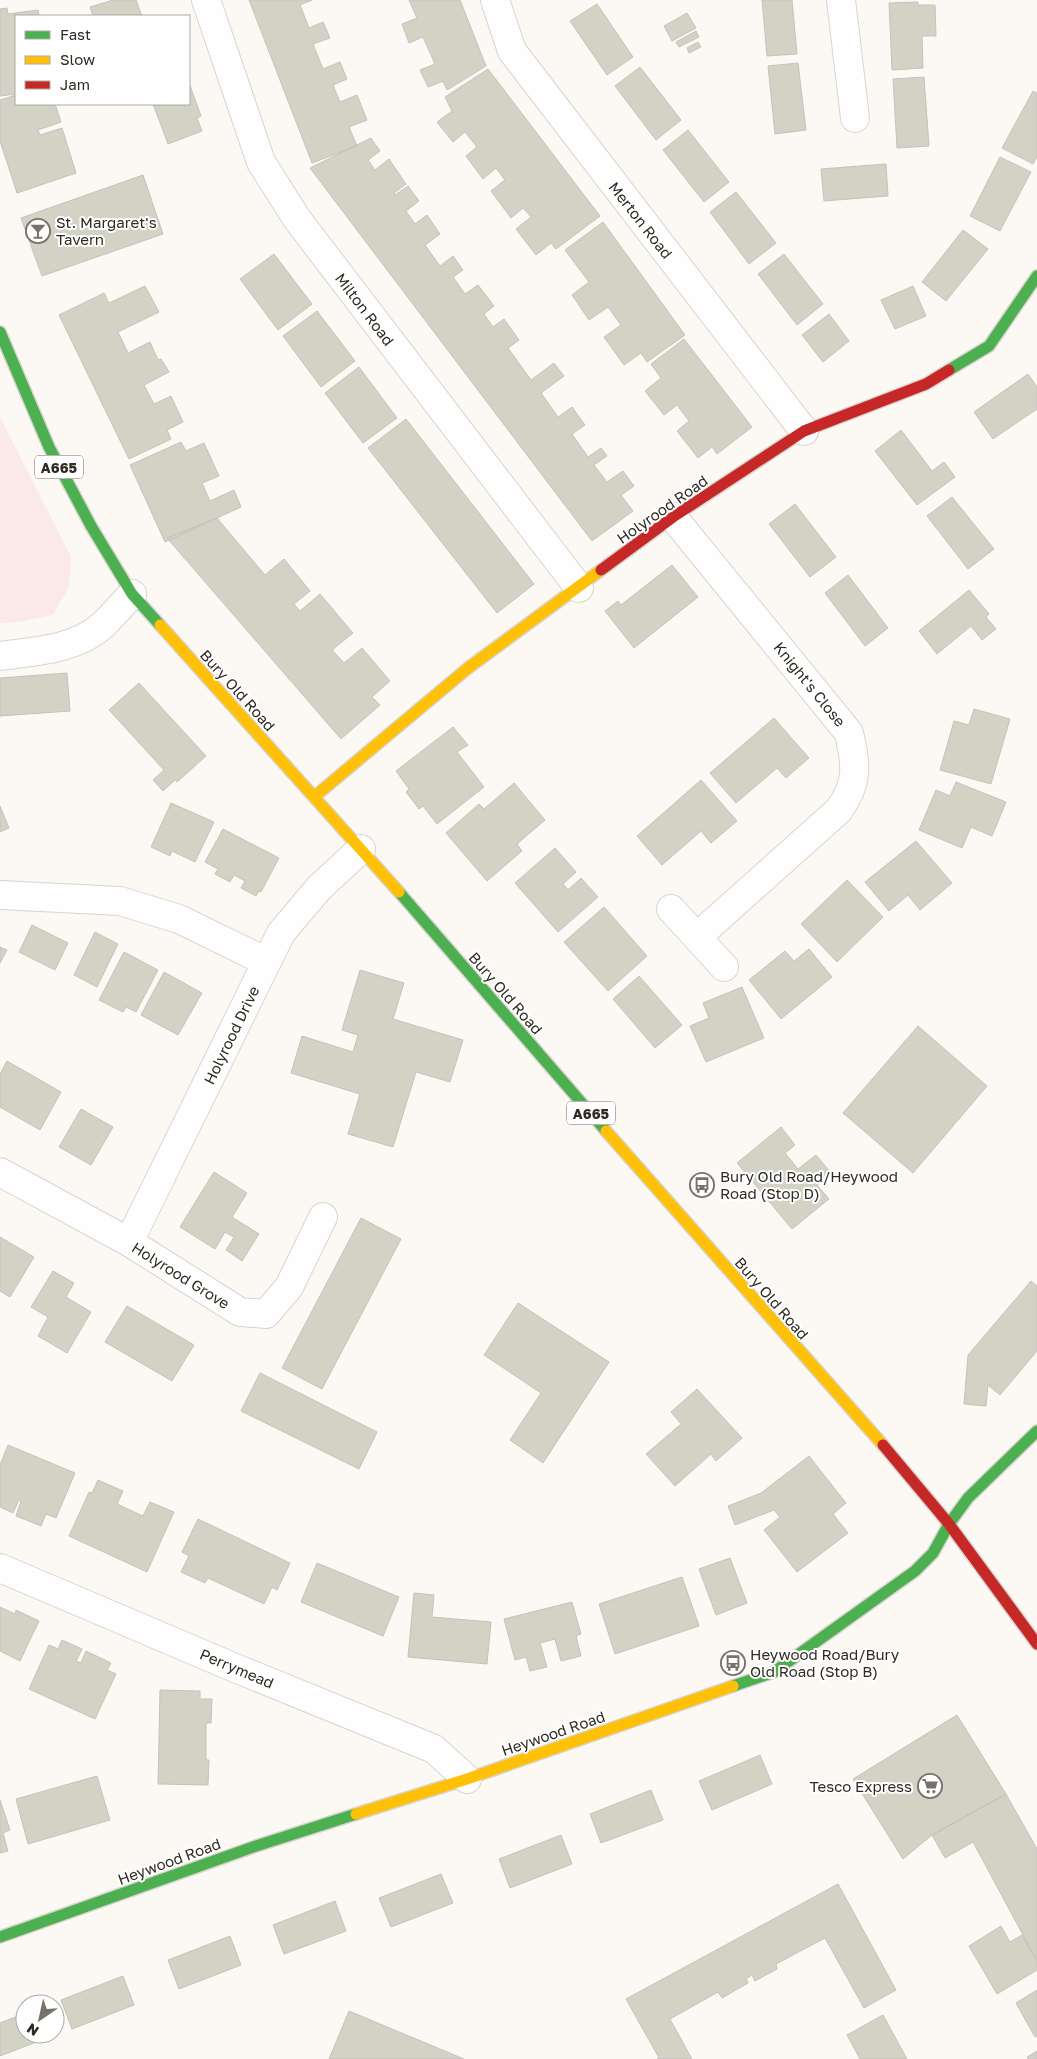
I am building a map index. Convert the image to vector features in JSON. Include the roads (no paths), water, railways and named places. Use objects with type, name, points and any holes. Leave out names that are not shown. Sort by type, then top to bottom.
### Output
[{"type":"street","name":"Milton Road","points":[[206,0],[261,162],[303,227],[579,588]]},
{"type":"street","name":"Merton Road","points":[[494,0],[512,51],[804,431]]},
{"type":"street","points":[[841,0],[854,118]]},
{"type":"street","name":"Holyrood Road","points":[[314,797],[468,668],[674,517],[804,431],[926,384],[989,346],[1037,276]]},
{"type":"street","name":"Bury Old Road","points":[[0,332],[49,447],[91,526],[132,594],[361,849],[949,1524],[1037,1644]]},
{"type":"street","name":"Knight's Close","points":[[674,517],[849,733],[856,764],[850,794],[839,810],[697,937]]},
{"type":"street","points":[[0,656],[57,648],[79,640],[101,626],[132,594]]},
{"type":"street","name":"Holyrood Drive","points":[[129,1242],[280,933],[319,888],[361,849]]},
{"type":"street","points":[[0,895],[120,901],[180,919],[267,962]]},
{"type":"street","points":[[671,909],[724,967]]},
{"type":"street","name":"Holyrood Grove","points":[[0,1172],[129,1242],[240,1312],[266,1314],[289,1287],[323,1217]]},
{"type":"street","name":"Heywood Road","points":[[0,1938],[256,1846],[467,1779],[774,1672],[914,1571],[933,1553],[949,1524],[982,1482],[1037,1431]]},
{"type":"street","name":"Perrymead","points":[[0,1568],[235,1668],[434,1749],[467,1779]]},
{"type":"place","name":"St. Margaret's Tavern","points":[[38,231]]},
{"type":"place","name":"Bury Old Road/Heywood Road (Stop D)","points":[[702,1185]]},
{"type":"place","name":"Heywood Road/Bury Old Road (Stop B)","points":[[733,1663]]},
{"type":"place","name":"Tesco Express","points":[[930,1786]]}]
